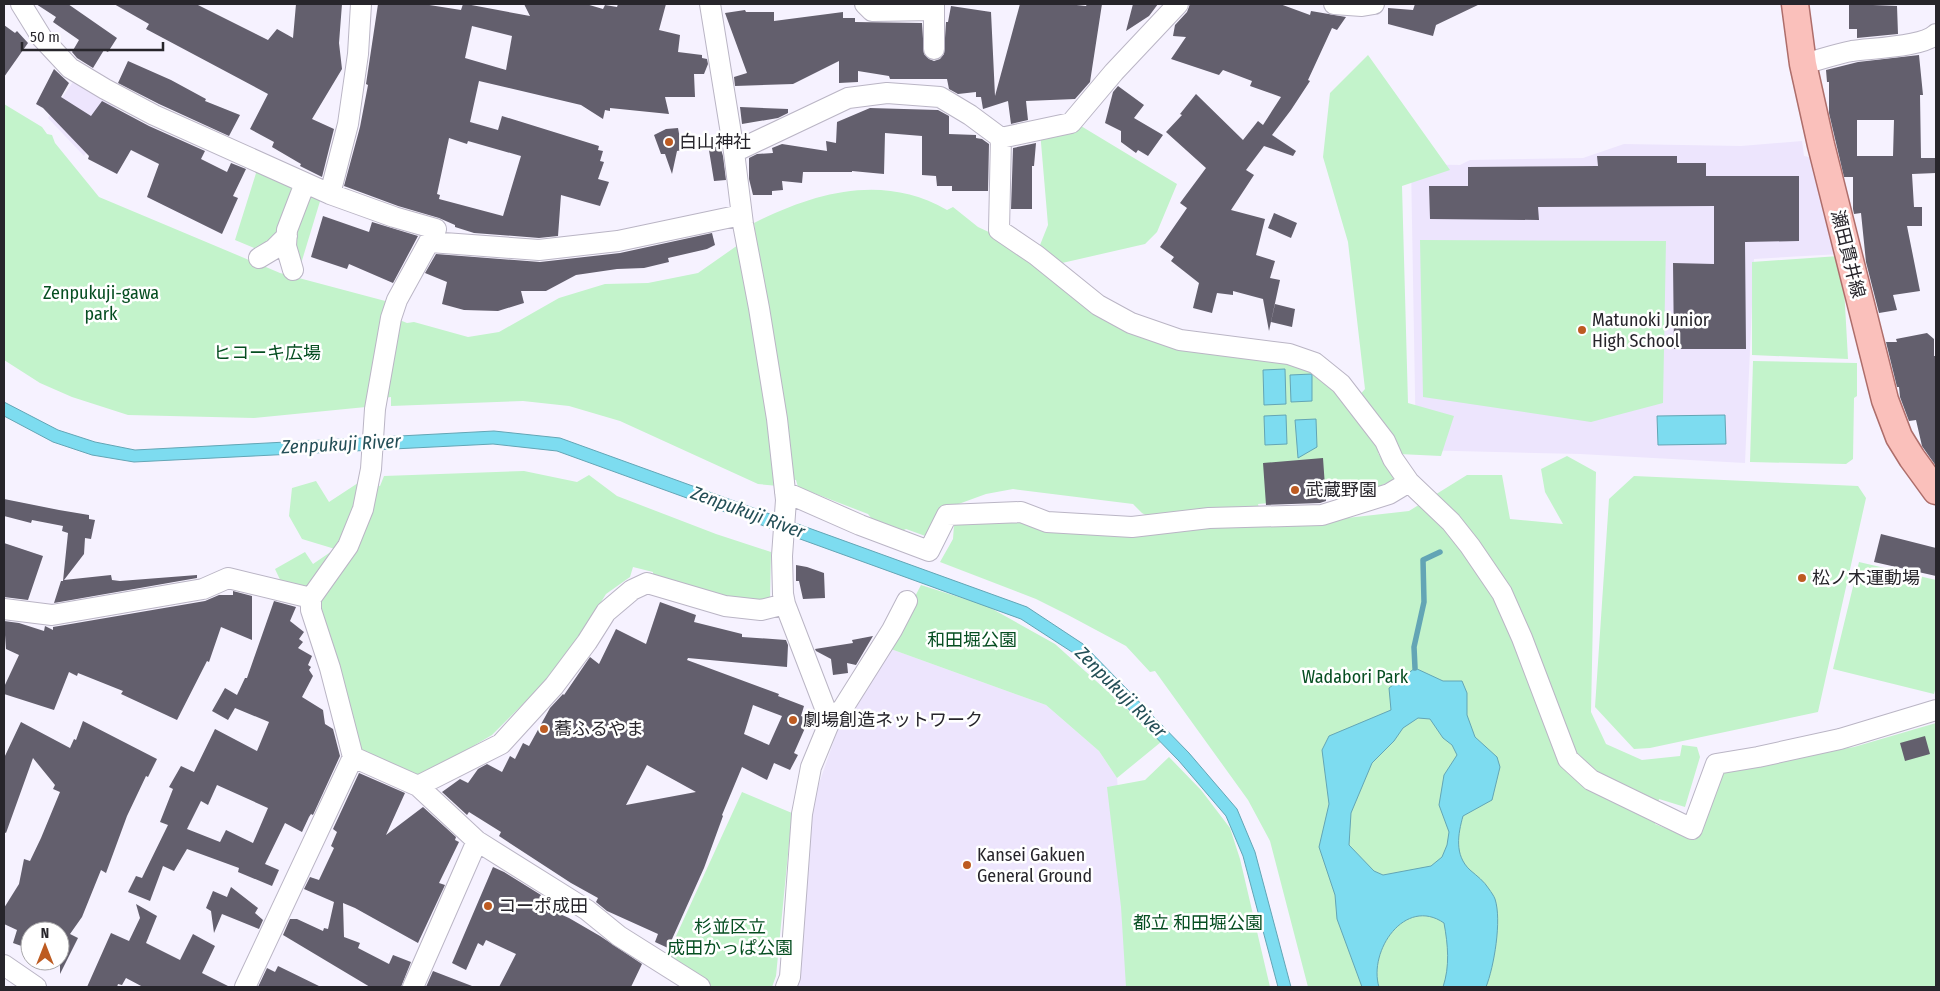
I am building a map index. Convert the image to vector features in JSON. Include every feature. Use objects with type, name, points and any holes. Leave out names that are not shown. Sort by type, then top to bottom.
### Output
[{"type":"main road","name":"瀬田貫井線","points":[[1795,4],[1803,64],[1821,145],[1885,400],[1899,437],[1936,491]]},
{"type":"street","points":[[21,4],[42,38],[70,68],[154,115],[330,194],[394,217],[436,229],[398,300],[391,318],[376,413],[371,465],[363,509],[348,546],[311,598],[312,610],[330,668],[353,757],[245,987]]},
{"type":"street","points":[[330,194],[348,124],[358,54],[361,4]]},
{"type":"street","points":[[710,4],[742,214],[777,419],[786,496],[783,594],[830,721]]},
{"type":"street","points":[[865,4],[872,11],[934,7],[934,49]]},
{"type":"street","points":[[734,152],[848,98],[887,93],[940,97],[970,115],[1001,138],[1071,123],[1114,72],[1178,4]]},
{"type":"street","points":[[1334,4],[1362,6],[1374,4]]},
{"type":"street","points":[[1803,64],[1852,51],[1908,44],[1932,38],[1936,34]]},
{"type":"street","points":[[1001,138],[999,230],[1036,255],[1098,305],[1131,323],[1180,340],[1289,354],[1315,363],[1341,384],[1385,441],[1393,459],[1409,482],[1451,522],[1502,593],[1522,638],[1568,760],[1592,780],[1692,829],[1716,764],[1840,739],[1936,710]]},
{"type":"street","points":[[293,270],[286,246],[287,230],[305,183]]},
{"type":"street","points":[[430,242],[539,250],[618,241],[742,214]]},
{"type":"street","points":[[259,258],[274,249],[287,236]]},
{"type":"street","points":[[786,496],[929,551],[947,515],[1021,512],[1047,522],[1132,527],[1209,518],[1322,515],[1389,494],[1409,482]]},
{"type":"street","points":[[4,609],[52,614],[203,589],[228,578],[311,598]]},
{"type":"street","points":[[418,786],[501,744],[554,686],[587,642],[606,612],[632,590],[647,583],[725,606],[761,610],[786,604]]},
{"type":"street","points":[[786,987],[790,977],[802,814],[811,767],[830,721],[843,708],[892,630],[907,601]]},
{"type":"street","points":[[353,757],[418,786],[476,841],[587,910],[619,936],[700,987]]},
{"type":"street","points":[[413,987],[476,841]]},
{"type":"street","points":[[4,965],[36,987]]},
{"type":"shaded area","points":[[73,82],[118,104],[84,156],[48,118]]},
{"type":"shaded area","name":"Matunoki Junior High School","points":[[1802,141],[1804,156],[1815,158],[1840,254],[1754,259],[1745,463],[1580,454],[1416,450],[1411,164],[1460,165],[1470,160],[1583,158],[1624,144],[1741,146]]},
{"type":"shaded area","name":"Kansei Gakuen General Ground","points":[[888,648],[1046,705],[1099,751],[1117,778],[1133,987],[796,987],[799,977],[814,798],[839,726],[846,724]]},
{"type":"green space","name":"Wadabori Park","points":[[1368,55],[1450,170],[1402,186],[1408,403],[1454,416],[1441,456],[1378,453],[1395,479],[1369,491],[1327,498],[1258,504],[1260,511],[1320,521],[1409,511],[1467,475],[1502,475],[1510,519],[1563,524],[1545,492],[1541,469],[1567,456],[1596,472],[1591,712],[1606,744],[1642,760],[1680,756],[1682,745],[1697,747],[1700,757],[1685,807],[1659,799],[1655,824],[1695,840],[1723,769],[1854,747],[1936,723],[1936,987],[1308,987],[1270,841],[1248,800],[1155,671],[1150,672],[1126,646],[1068,615],[1036,599],[940,562],[953,539],[954,525],[1018,519],[1172,530],[1142,513],[1133,504],[1013,489],[986,494],[942,510],[928,537],[906,529],[902,531],[875,523],[868,514],[798,487],[796,480],[790,479],[754,256],[758,251],[754,223],[801,203],[850,191],[899,192],[923,199],[947,210],[953,207],[978,227],[1006,240],[1098,315],[1293,360],[1327,377],[1349,407],[1365,389],[1348,242],[1323,157],[1330,93]]},
{"type":"green space","points":[[4,104],[42,127],[47,134],[52,135],[55,143],[99,197],[280,273],[389,302],[387,315],[407,323],[414,322],[468,337],[499,332],[559,298],[605,284],[648,283],[698,273],[738,245],[755,322],[778,486],[758,484],[620,421],[569,406],[523,401],[391,406],[391,397],[369,400],[366,407],[254,418],[128,415],[72,397],[40,383],[4,360]]},
{"type":"green space","points":[[1076,123],[1177,184],[1157,232],[1145,244],[1049,266],[1036,255],[1048,225],[1040,131]]},
{"type":"green space","points":[[257,170],[321,198],[300,267],[235,240]]},
{"type":"green space","points":[[1420,240],[1666,241],[1663,403],[1591,422],[1423,397]]},
{"type":"green space","points":[[1839,256],[1843,269],[1848,359],[1752,355],[1752,262]]},
{"type":"green space","points":[[1753,361],[1857,363],[1857,396],[1854,398],[1853,459],[1846,464],[1750,462]]},
{"type":"green space","points":[[524,471],[577,482],[589,475],[617,496],[716,534],[771,552],[770,602],[725,598],[653,578],[653,572],[633,567],[630,577],[606,594],[578,639],[538,689],[492,735],[420,777],[362,753],[316,604],[376,485],[380,486],[384,476]]},
{"type":"green space","points":[[1634,476],[1858,486],[1866,498],[1818,712],[1650,748],[1634,749],[1595,707],[1609,499]]},
{"type":"green space","points":[[316,481],[329,502],[358,483],[359,508],[316,585],[302,590],[283,586],[275,569],[305,552],[313,564],[335,549],[302,539],[289,516],[292,488]]},
{"type":"green space","points":[[1859,562],[1936,580],[1936,686],[1934,694],[1833,669]]},
{"type":"green space","name":"和田堀公園","points":[[921,585],[987,606],[1055,644],[1161,742],[1117,778],[1099,751],[1046,705],[888,648]]},
{"type":"green space","name":"都立 和田堀公園","points":[[1169,757],[1201,790],[1230,828],[1240,859],[1270,987],[1126,987],[1121,907],[1107,787],[1145,780]]},
{"type":"green space","name":"杉並区立 成田かっぱ公園","points":[[742,792],[792,813],[776,976],[772,987],[711,987],[666,958]]},
{"type":"water","points":[[1285,369],[1286,404],[1264,405],[1263,370]]},
{"type":"water","points":[[1312,374],[1312,401],[1291,402],[1290,375]]},
{"type":"water","name":"Zenpukuji River","points":[[4,402],[58,430],[95,442],[135,450],[494,431],[560,438],[1027,607],[1083,644],[1189,753],[1237,809],[1255,852],[1291,987],[1278,987],[1243,856],[1226,816],[1179,761],[1075,654],[1021,619],[557,451],[493,444],[134,462],[92,455],[53,442],[4,416]]},
{"type":"water","points":[[1286,415],[1287,444],[1265,445],[1264,416]]},
{"type":"water","points":[[1725,415],[1726,444],[1658,445],[1657,416]]},
{"type":"water","points":[[1316,419],[1317,447],[1298,458],[1295,420]]},
{"type":"water","points":[[1415,668],[1443,681],[1462,681],[1467,693],[1467,715],[1475,737],[1497,757],[1500,767],[1492,800],[1463,816],[1459,837],[1461,858],[1470,870],[1487,886],[1495,898],[1497,908],[1496,943],[1492,968],[1486,987],[1443,987],[1448,955],[1444,923],[1430,917],[1416,917],[1403,922],[1393,931],[1384,944],[1379,958],[1377,973],[1379,987],[1362,987],[1337,919],[1335,895],[1319,847],[1329,804],[1322,750],[1329,736],[1391,710],[1389,688]],"holes":[[[1418,718],[1430,719],[1443,738],[1452,745],[1457,755],[1444,775],[1439,805],[1449,832],[1447,845],[1442,857],[1431,866],[1383,875],[1374,871],[1349,845],[1351,813],[1372,763],[1394,741],[1403,728]]]},
{"type":"building","points":[[36,4],[68,4],[117,38],[108,52],[104,50],[93,68],[77,58],[72,52],[79,40],[53,22],[56,17]]},
{"type":"building","points":[[114,4],[196,4],[268,40],[277,29],[293,38],[296,4],[342,4],[339,43],[342,69],[312,119],[334,129],[322,177],[300,166],[301,164],[272,147],[274,142],[250,129],[268,94],[146,29],[149,24]]},
{"type":"building","points":[[378,4],[423,4],[461,10],[463,4],[466,4],[530,16],[524,4],[586,4],[603,9],[605,5],[617,7],[618,4],[666,4],[659,30],[680,35],[678,52],[702,55],[702,58],[707,59],[708,64],[704,74],[694,74],[695,97],[665,97],[669,114],[610,108],[610,111],[605,110],[603,119],[581,105],[479,81],[470,122],[498,130],[502,116],[599,146],[598,150],[603,151],[600,161],[604,162],[598,179],[609,182],[600,206],[561,195],[558,236],[539,238],[474,233],[455,227],[455,225],[439,218],[398,206],[344,186],[360,127],[368,85],[366,84]],"holes":[[[472,26],[512,36],[506,70],[465,58]],[[449,138],[467,144],[468,141],[521,156],[503,216],[439,199],[440,195],[437,194]]]},
{"type":"building","points":[[1020,4],[1086,6],[1087,4],[1102,4],[1090,82],[1075,99],[1026,101],[1028,120],[1011,124],[1008,101],[983,109],[981,97],[976,97],[976,92],[958,94],[949,89],[947,79],[890,79],[889,76],[858,71],[858,82],[839,83],[839,61],[793,84],[735,86],[734,77],[747,73],[725,13],[745,10],[746,12],[774,12],[774,21],[843,12],[843,18],[855,18],[855,22],[922,23],[924,54],[934,61],[940,59],[944,54],[946,22],[948,22],[951,6],[991,12],[995,96]]},
{"type":"building","points":[[1133,4],[1158,4],[1149,16],[1126,31]]},
{"type":"building","points":[[1190,4],[1280,4],[1310,15],[1311,11],[1346,17],[1337,30],[1332,28],[1308,80],[1310,81],[1272,135],[1296,151],[1293,156],[1264,146],[1246,170],[1254,175],[1231,210],[1265,219],[1256,255],[1275,261],[1270,278],[1280,280],[1269,331],[1263,299],[1233,291],[1233,295],[1217,293],[1212,313],[1193,308],[1199,283],[1171,261],[1174,257],[1160,247],[1187,208],[1180,203],[1206,168],[1166,132],[1182,115],[1180,114],[1196,94],[1243,140],[1258,121],[1263,125],[1281,97],[1250,86],[1252,81],[1223,70],[1219,75],[1171,59],[1186,37],[1173,36],[1175,25],[1187,12]]},
{"type":"building","points":[[1415,4],[1480,4],[1436,25],[1433,36],[1388,24],[1388,8],[1413,10]]},
{"type":"building","points":[[1849,4],[1897,6],[1898,34],[1857,38],[1857,29],[1849,29]]},
{"type":"building","points":[[4,25],[15,33],[17,31],[28,43],[4,77]]},
{"type":"building","points":[[1919,55],[1923,95],[1920,95],[1921,158],[1936,158],[1936,173],[1912,174],[1914,207],[1922,207],[1922,226],[1907,226],[1920,291],[1893,295],[1897,310],[1879,313],[1866,262],[1861,213],[1854,214],[1853,209],[1853,177],[1844,177],[1829,113],[1829,82],[1827,82],[1826,70],[1858,62]],"holes":[[[1857,120],[1894,120],[1893,156],[1857,156]]]},
{"type":"building","points":[[128,61],[171,80],[206,99],[205,101],[240,115],[229,136],[118,83]]},
{"type":"building","points":[[54,69],[69,83],[61,97],[91,116],[102,101],[149,126],[205,151],[201,159],[227,172],[231,163],[246,169],[233,196],[238,198],[222,234],[147,197],[159,164],[131,150],[117,174],[88,159],[89,156],[43,108],[36,104]]},
{"type":"building","points":[[1118,86],[1144,105],[1134,118],[1163,135],[1148,156],[1138,150],[1136,153],[1121,142],[1121,131],[1105,123],[1113,92]]},
{"type":"building","points":[[740,107],[788,109],[788,113],[778,118],[742,124]]},
{"type":"building","points":[[870,108],[938,110],[949,116],[949,134],[976,135],[976,138],[982,139],[989,144],[988,191],[952,191],[952,186],[937,186],[936,176],[922,175],[922,136],[885,133],[884,174],[852,171],[803,172],[802,183],[782,181],[783,190],[772,191],[772,195],[753,195],[749,179],[749,158],[757,154],[773,153],[772,148],[782,144],[827,151],[826,141],[836,143],[837,122]]},
{"type":"building","points":[[678,128],[682,150],[677,151],[672,174],[665,154],[661,154],[654,135],[666,129]]},
{"type":"building","points":[[717,136],[723,156],[726,180],[714,181],[707,138]]},
{"type":"building","points":[[1036,143],[1034,166],[1032,166],[1032,209],[1011,209],[1013,148]]},
{"type":"building","points":[[1597,156],[1677,156],[1677,163],[1706,163],[1706,176],[1799,176],[1799,241],[1745,242],[1746,349],[1674,349],[1673,263],[1714,264],[1714,206],[1538,207],[1539,220],[1430,219],[1429,186],[1468,186],[1468,167],[1598,166]]},
{"type":"building","points":[[1274,213],[1297,223],[1291,238],[1268,228]]},
{"type":"building","points":[[323,216],[369,232],[372,222],[418,236],[393,283],[349,264],[347,269],[311,257]]},
{"type":"building","points":[[712,233],[715,245],[707,249],[668,258],[669,262],[644,268],[617,269],[576,275],[546,291],[521,291],[524,303],[498,311],[464,310],[442,304],[447,282],[425,273],[436,254],[540,262],[620,253]]},
{"type":"building","points":[[1275,304],[1295,309],[1292,327],[1271,322]]},
{"type":"building","points":[[1927,333],[1934,339],[1934,356],[1936,356],[1936,466],[1922,446],[1916,420],[1909,421],[1900,397],[1899,387],[1897,387],[1886,342],[1897,342],[1896,339]]},
{"type":"building","name":"武蔵野園","points":[[1323,458],[1326,501],[1320,503],[1266,505],[1263,463]]},
{"type":"building","points":[[4,499],[89,515],[89,519],[95,520],[91,539],[85,538],[84,554],[64,580],[111,575],[112,580],[120,581],[197,575],[197,578],[54,603],[61,581],[63,581],[68,533],[62,531],[63,526],[32,520],[31,523],[4,516]]},
{"type":"building","points":[[1881,534],[1936,548],[1936,576],[1874,562]]},
{"type":"building","points":[[4,543],[43,556],[28,600],[4,597]]},
{"type":"building","points":[[796,565],[824,573],[825,598],[803,599],[799,581],[796,581]]},
{"type":"building","points":[[233,591],[252,596],[252,640],[221,627],[209,662],[207,661],[177,720],[121,694],[123,691],[78,673],[77,676],[69,672],[54,710],[4,694],[4,687],[19,655],[6,649],[4,621],[19,623],[44,631],[45,626],[53,630],[53,627],[205,601],[219,595],[233,595]]},
{"type":"building","points":[[274,601],[296,607],[290,621],[304,632],[299,639],[303,642],[298,648],[312,656],[308,665],[311,667],[309,670],[313,676],[302,697],[323,710],[325,724],[333,729],[340,756],[313,815],[311,814],[309,817],[302,832],[285,823],[265,864],[279,870],[272,886],[238,872],[239,868],[187,849],[174,871],[163,866],[150,901],[128,892],[136,876],[142,878],[168,825],[160,822],[173,789],[169,787],[181,766],[194,772],[215,729],[257,751],[269,722],[235,708],[228,720],[212,711],[225,688],[237,695],[245,678],[247,678]],"holes":[[[217,785],[268,808],[253,843],[226,830],[220,842],[187,829],[201,801],[208,805]]]},
{"type":"building","points":[[660,602],[696,615],[694,622],[742,634],[742,637],[786,640],[788,645],[787,667],[688,658],[687,660],[779,694],[778,696],[804,706],[801,716],[809,719],[794,753],[798,755],[790,770],[774,763],[767,780],[742,767],[722,815],[704,868],[668,948],[655,942],[658,934],[607,911],[596,902],[598,898],[571,883],[499,836],[501,832],[469,812],[467,815],[442,792],[460,779],[468,783],[478,769],[487,764],[502,772],[510,756],[515,759],[523,743],[529,746],[550,708],[564,695],[590,657],[599,664],[616,629],[646,644]],"holes":[[[753,705],[782,716],[769,745],[744,734]],[[647,765],[696,792],[626,805]]]},
{"type":"building","points":[[873,636],[856,665],[847,663],[848,673],[833,675],[831,659],[815,649],[853,643],[852,640]]},
{"type":"building","points":[[83,721],[157,759],[148,777],[146,776],[127,816],[106,873],[101,870],[82,917],[70,934],[70,921],[20,921],[20,945],[13,943],[17,930],[4,924],[4,908],[19,884],[24,859],[30,861],[60,792],[53,789],[55,785],[33,758],[6,833],[4,832],[4,758],[21,722],[70,748],[74,739],[76,740]]},
{"type":"building","points":[[1925,736],[1930,754],[1905,761],[1900,743]]},
{"type":"building","points":[[359,773],[405,793],[386,835],[423,807],[459,842],[439,883],[445,885],[418,943],[343,903],[344,937],[360,943],[358,948],[389,964],[393,955],[411,962],[401,987],[370,987],[283,935],[290,919],[297,919],[323,931],[324,928],[328,929],[334,902],[304,889],[310,877],[319,880],[334,848],[331,846],[337,832],[333,829]]},
{"type":"building","points":[[493,867],[541,895],[539,901],[545,904],[544,907],[569,918],[600,936],[642,964],[631,987],[499,987],[516,954],[486,940],[483,946],[478,943],[466,970],[452,963]]},
{"type":"building","points":[[231,887],[258,908],[255,913],[263,920],[259,929],[222,914],[214,933],[211,911],[206,908],[213,891],[227,897]]},
{"type":"building","points":[[136,904],[157,916],[146,943],[180,960],[193,934],[215,946],[202,973],[230,987],[143,987],[126,978],[122,985],[118,984],[117,987],[87,987],[111,933],[129,941],[140,918]]},
{"type":"building","points":[[70,934],[78,938],[70,954]]},
{"type":"building","points":[[278,966],[321,987],[258,987],[267,968],[275,972]]},
{"type":"building","points":[[433,971],[472,986],[472,987],[426,987]]},
{"type":"waterway","points":[[1415,668],[1414,647],[1424,602],[1423,560],[1440,552]]},
{"type":"place","name":"白山神社","points":[[669,142]]},
{"type":"place","name":"Matunoki Junior High School","points":[[1582,330]]},
{"type":"place","name":"武蔵野園","points":[[1295,490]]},
{"type":"place","name":"松ノ木運動場","points":[[1802,578]]},
{"type":"place","name":"劇場創造ネットワーク","points":[[793,720]]},
{"type":"place","name":"蕎ふるやま","points":[[544,729]]},
{"type":"place","name":"Kansei Gakuen General Ground","points":[[967,865]]},
{"type":"place","name":"コーポ成田","points":[[488,906]]},
{"type":"park label","name":"Zenpukuji-gawa park","points":[[101,303]]},
{"type":"park label","name":"ヒコーキ広場","points":[[267,353]]}]
